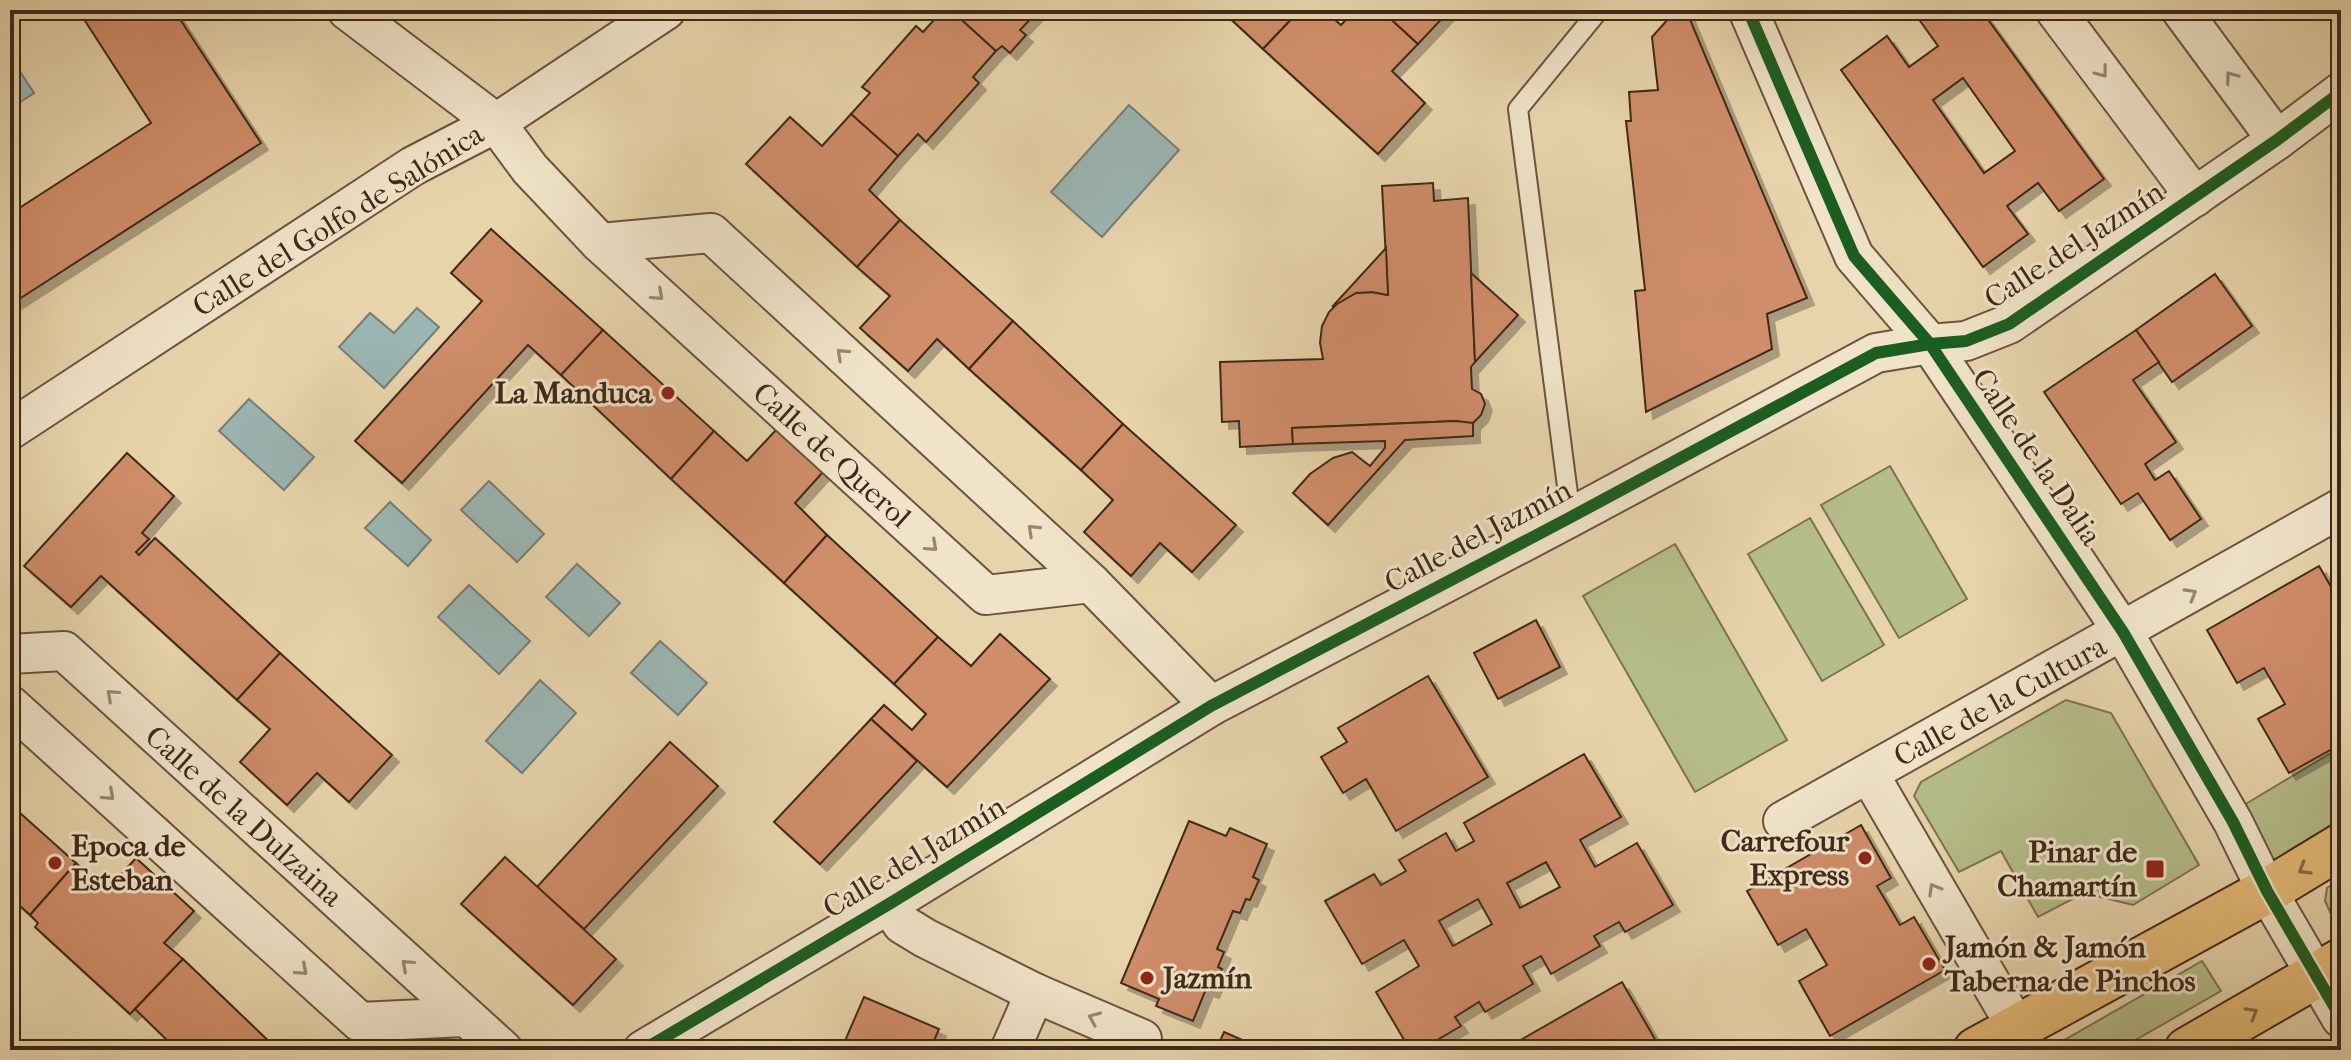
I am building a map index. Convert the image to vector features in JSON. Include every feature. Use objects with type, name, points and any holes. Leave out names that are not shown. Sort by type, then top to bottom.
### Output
[{"type":"main road","points":[[1976,1050],[2267,891],[2341,846]]},
{"type":"main road","points":[[2187,1050],[2329,969]]},
{"type":"street","name":"Calle de Querol","points":[[347,10],[496,123],[530,169],[600,243],[986,595],[1091,583]]},
{"type":"street","name":"Calle del Golfo de Salónica","points":[[10,430],[413,166],[496,123],[666,10]]},
{"type":"street","name":"Calle de la Dalia","points":[[1748,10],[1854,256],[1930,344],[2123,632],[2233,822],[2267,891],[2329,969],[2341,1018]]},
{"type":"street","name":"Calle del Jazmín","points":[[2055,10],[2195,197]]},
{"type":"street","points":[[2181,10],[2277,140]]},
{"type":"street","name":"Calle del Jazmín","points":[[643,1050],[889,904],[1211,706],[1876,353],[1966,341],[2009,324],[2277,140],[2341,92]]},
{"type":"street","points":[[600,243],[711,233],[1091,583],[1211,706]]},
{"type":"street","name":"Calle de la Cultura","points":[[1783,821],[2123,632],[2338,517]]},
{"type":"street","name":"Calle de la Dulzaina","points":[[10,654],[64,651],[503,1050]]},
{"type":"street","points":[[10,705],[360,1022],[464,1017]]},
{"type":"street","points":[[1869,774],[2017,1028]]},
{"type":"street","points":[[889,904],[902,924],[1035,993],[1142,1039],[1137,1050]]},
{"type":"street","points":[[1010,1050],[1035,993]]},
{"type":"lane","points":[[1571,517],[1518,109],[1595,15]]},
{"type":"green space","points":[[1890,466],[1967,599],[1899,638],[1821,505]]},
{"type":"green space","points":[[1810,518],[1884,645],[1822,681],[1748,554]]},
{"type":"green space","points":[[1675,544],[1787,740],[1695,792],[1583,596]]},
{"type":"green space","points":[[2066,700],[2111,713],[2199,865],[2133,905],[2084,893],[2038,917],[2001,851],[1959,872],[1914,796],[1921,782]]},
{"type":"green space","points":[[2341,747],[2341,829],[2273,870],[2239,808]]},
{"type":"green space","points":[[2341,880],[2341,916],[2331,914],[2325,901],[2327,888]]},
{"type":"green space","points":[[2202,961],[2221,991],[2118,1050],[2047,1050]]},
{"type":"water","points":[[10,56],[34,93],[10,109]]},
{"type":"water","points":[[1129,105],[1179,150],[1102,237],[1051,192]]},
{"type":"water","points":[[417,308],[439,327],[384,388],[339,347],[370,313],[394,333]]},
{"type":"water","points":[[249,399],[314,457],[284,490],[219,431]]},
{"type":"water","points":[[489,481],[544,534],[517,562],[461,510]]},
{"type":"water","points":[[390,502],[431,540],[408,566],[365,528]]},
{"type":"water","points":[[577,564],[620,603],[589,636],[546,597]]},
{"type":"water","points":[[469,585],[530,641],[499,674],[438,617]]},
{"type":"water","points":[[660,641],[707,683],[678,715],[631,673]]},
{"type":"water","points":[[540,680],[576,713],[522,773],[486,741]]},
{"type":"building","points":[[78,10],[174,10],[261,143],[10,305],[10,214],[151,123]]},
{"type":"building","points":[[943,10],[951,10],[996,51],[973,77],[979,83],[926,142],[918,134],[898,156],[851,114],[870,93],[862,87],[916,26],[923,32]]},
{"type":"building","points":[[951,10],[1039,10],[1020,30],[1026,35],[1010,53],[1002,46],[996,51]]},
{"type":"building","points":[[1221,10],[1300,10],[1263,49]]},
{"type":"building","points":[[1300,10],[1324,10],[1341,25],[1355,10],[1381,10],[1418,44],[1392,71],[1425,103],[1378,154],[1263,49]]},
{"type":"building","points":[[1381,10],[1450,10],[1418,44]]},
{"type":"building","points":[[1676,10],[1686,10],[1807,298],[1767,314],[1772,349],[1646,412],[1635,291],[1645,290],[1626,121],[1631,121],[1629,92],[1658,90],[1652,37]]},
{"type":"building","points":[[1928,10],[1981,10],[2104,179],[2059,211],[2038,183],[2007,206],[2028,234],[1983,267],[1841,70],[1887,36],[1909,67],[1938,46],[1918,18]],"holes":[[[1963,78],[2015,151],[1984,173],[1933,100]]]},
{"type":"building","points":[[851,114],[898,156],[869,190],[900,220],[857,267],[746,164],[790,117],[822,146]]},
{"type":"building","points":[[1433,183],[1434,201],[1468,198],[1475,362],[1471,367],[1472,389],[1481,394],[1485,404],[1481,415],[1473,423],[1466,424],[1456,421],[1292,428],[1293,444],[1240,447],[1239,421],[1222,422],[1220,362],[1323,359],[1320,343],[1322,326],[1329,312],[1341,300],[1356,293],[1388,295],[1382,186]]},
{"type":"building","points":[[900,220],[1013,321],[969,369],[937,339],[908,371],[860,328],[890,296],[857,267]]},
{"type":"building","points":[[491,229],[603,330],[561,375],[528,345],[402,483],[355,441],[482,301],[451,273]]},
{"type":"building","points":[[1386,248],[1388,295],[1356,293],[1332,307]]},
{"type":"building","points":[[1471,273],[1518,315],[1475,362]]},
{"type":"building","points":[[2215,274],[2252,326],[2172,382],[2136,330]]},
{"type":"building","points":[[1013,321],[1123,424],[1081,470],[969,369]]},
{"type":"building","points":[[603,330],[714,431],[671,479],[561,375]]},
{"type":"building","points":[[2136,330],[2159,362],[2133,380],[2176,442],[2145,464],[2155,480],[2169,471],[2201,519],[2170,540],[2138,493],[2121,504],[2044,392]]},
{"type":"building","points":[[1456,421],[1473,423],[1473,436],[1405,440],[1328,525],[1293,493],[1310,474],[1333,458],[1352,452],[1370,466],[1385,448],[1385,441],[1293,444],[1292,428]]},
{"type":"building","points":[[1123,424],[1236,525],[1192,572],[1160,543],[1131,576],[1084,532],[1113,500],[1081,470]]},
{"type":"building","points":[[776,430],[823,472],[795,503],[827,535],[784,583],[671,479],[714,431],[747,461]]},
{"type":"building","points":[[127,453],[174,496],[142,533],[149,539],[136,552],[139,555],[155,538],[280,653],[237,700],[101,576],[71,607],[24,566]]},
{"type":"building","points":[[827,535],[938,637],[894,684],[784,583]]},
{"type":"building","points":[[2319,566],[2341,604],[2341,620],[2333,624],[2341,637],[2341,744],[2289,773],[2258,719],[2285,704],[2264,668],[2237,683],[2207,630]]},
{"type":"building","points":[[1536,620],[1560,667],[1498,699],[1474,653]]},
{"type":"building","points":[[1000,634],[1050,679],[947,787],[871,719],[884,705],[912,730],[926,714],[894,684],[938,637],[971,666]]},
{"type":"building","points":[[280,653],[392,755],[349,802],[317,773],[287,805],[240,762],[270,729],[237,700]]},
{"type":"building","points":[[1428,676],[1488,777],[1396,831],[1366,779],[1343,793],[1321,757],[1347,742],[1338,728]]},
{"type":"building","points":[[871,719],[917,761],[820,864],[774,822]]},
{"type":"building","points":[[670,742],[718,786],[584,929],[537,887]]},
{"type":"building","points":[[1584,754],[1621,817],[1580,840],[1595,867],[1637,843],[1673,905],[1625,932],[1619,922],[1594,936],[1600,946],[1551,974],[1541,956],[1523,966],[1533,984],[1485,1012],[1479,1002],[1455,1017],[1461,1026],[1420,1050],[1410,1050],[1376,992],[1419,966],[1404,940],[1362,964],[1325,901],[1374,874],[1381,885],[1406,871],[1399,860],[1446,833],[1456,851],[1474,841],[1464,823]],"holes":[[[1546,862],[1560,887],[1520,908],[1507,883]],[[1478,899],[1492,924],[1453,946],[1439,921]]]},
{"type":"building","points":[[10,804],[76,863],[30,915],[10,897]]},
{"type":"building","points":[[1189,821],[1226,836],[1230,828],[1267,844],[1253,877],[1259,880],[1250,900],[1246,899],[1240,913],[1233,911],[1217,949],[1224,952],[1218,967],[1222,969],[1212,991],[1206,989],[1193,1021],[1156,1006],[1159,999],[1121,983]]},
{"type":"building","points":[[1861,825],[1891,878],[1877,886],[1900,925],[1914,917],[1945,970],[1830,1036],[1799,981],[1827,965],[1806,929],[1778,945],[1747,891]]},
{"type":"building","points":[[505,857],[616,959],[573,1005],[461,904]]},
{"type":"building","points":[[136,858],[194,911],[164,943],[183,959],[130,1014],[35,927],[38,923],[30,915],[76,863],[106,891]]},
{"type":"building","points":[[183,959],[278,1050],[162,1050],[169,1042],[135,1009]]},
{"type":"building","points":[[1622,982],[1656,1041],[1641,1050],[1503,1050]]},
{"type":"building","points":[[864,997],[939,1029],[930,1050],[841,1050]]},
{"type":"building","points":[[1224,1032],[1265,1050],[1216,1050]]},
{"type":"cycle path","points":[[1748,10],[1854,256],[1930,344],[2123,632],[2341,1018]]},
{"type":"cycle path","points":[[643,1050],[889,904],[1211,706],[1876,353],[1966,341],[2009,324],[2277,140],[2341,92]]},
{"type":"place","name":"La Manduca","points":[[668,393]]},
{"type":"place","name":"Carrefour Express","points":[[1865,858]]},
{"type":"place","name":"Epoca de Esteban","points":[[55,863]]},
{"type":"place","name":"Pinar de Chamartín","points":[[2155,869]]},
{"type":"place","name":"Jamón & Jamón Taberna de Pinchos","points":[[1929,964]]},
{"type":"place","name":"Jazmín","points":[[1147,978]]}]
